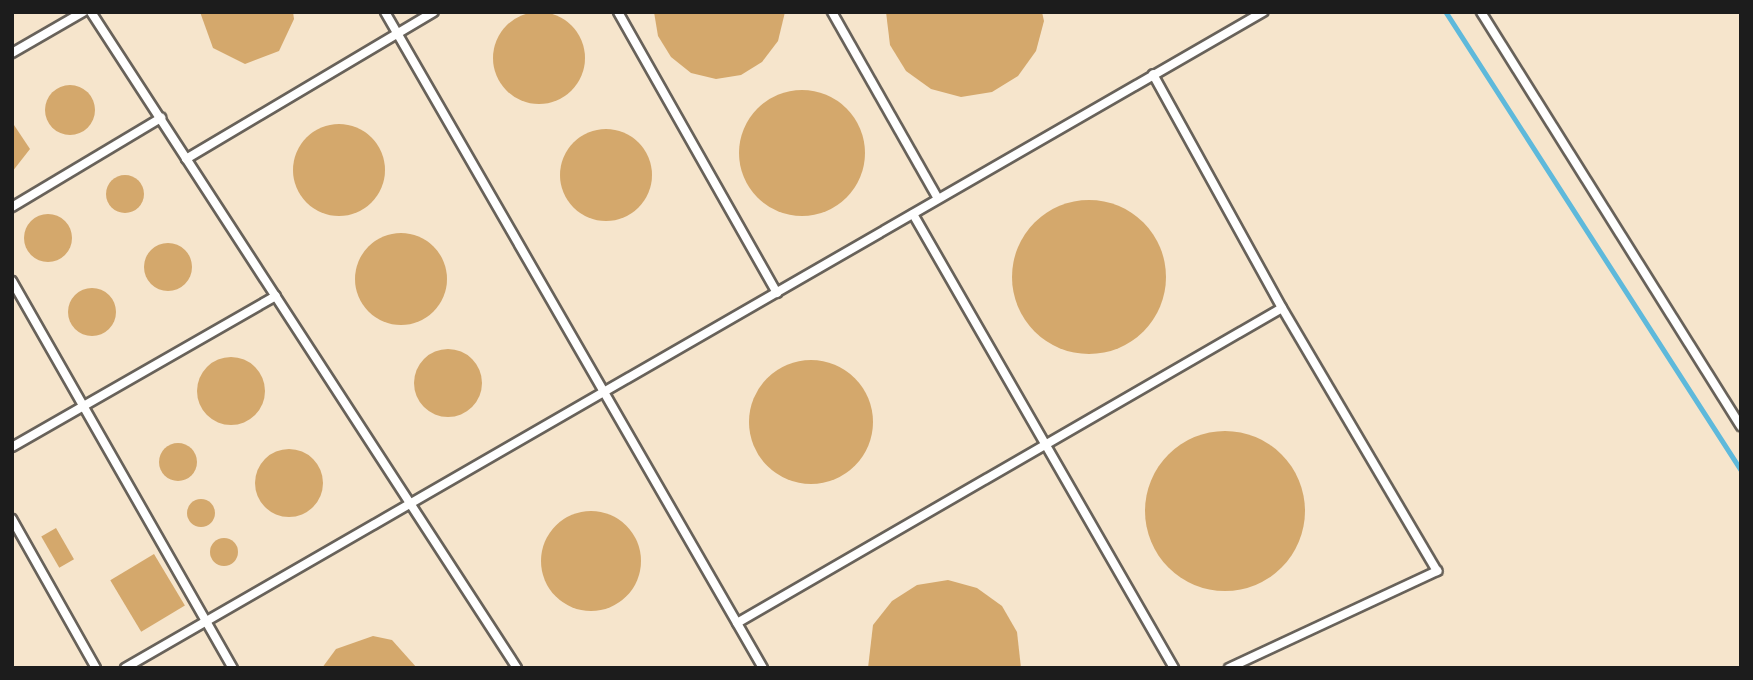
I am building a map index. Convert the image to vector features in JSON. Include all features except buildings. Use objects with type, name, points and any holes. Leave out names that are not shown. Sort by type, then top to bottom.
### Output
[{"type":"lane","points":[[12,53],[83,12]]},
{"type":"lane","points":[[91,12],[517,668]]},
{"type":"lane","points":[[386,12],[763,668]]},
{"type":"lane","points":[[186,159],[434,12]]},
{"type":"lane","points":[[618,12],[777,293]]},
{"type":"lane","points":[[832,12],[937,197]]},
{"type":"lane","points":[[125,668],[411,502],[606,394],[913,214],[937,197],[1263,12]]},
{"type":"lane","points":[[1481,12],[1741,426]]},
{"type":"lane","points":[[1153,74],[1282,308],[1437,571],[1229,668]]},
{"type":"lane","points":[[12,207],[161,118]]},
{"type":"lane","points":[[913,214],[1046,441],[1174,668]]},
{"type":"lane","points":[[12,281],[233,668]]},
{"type":"lane","points":[[12,447],[276,296]]},
{"type":"lane","points":[[737,623],[1046,441],[1282,308]]},
{"type":"lane","points":[[12,519],[96,668]]},
{"type":"waterway","points":[[1446,12],[1741,470]]}]
